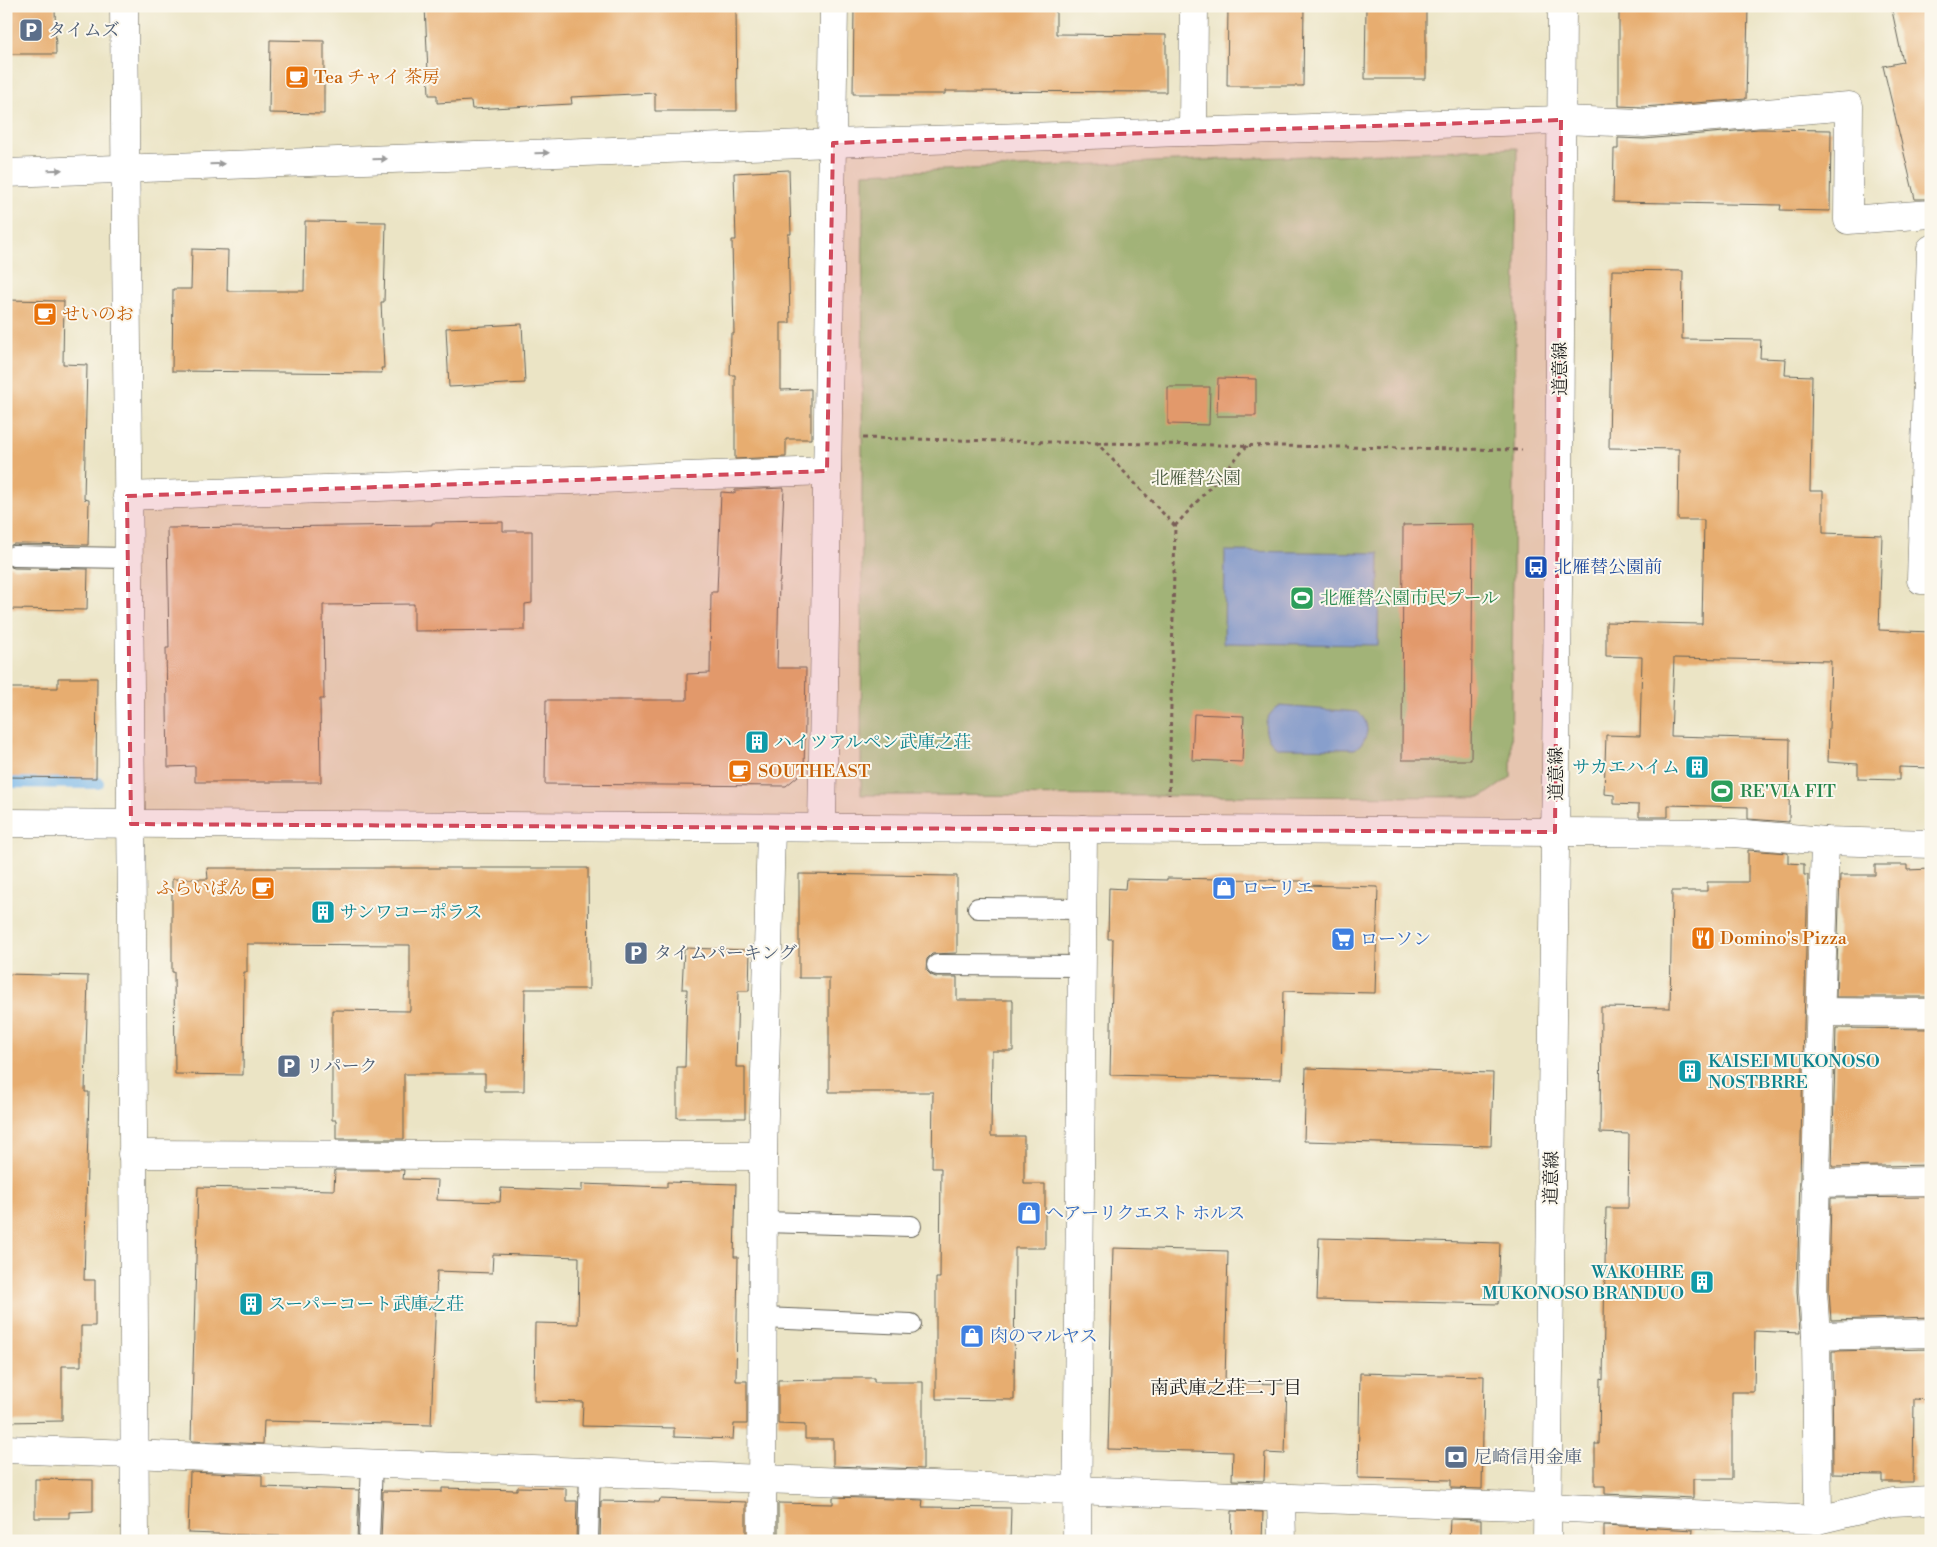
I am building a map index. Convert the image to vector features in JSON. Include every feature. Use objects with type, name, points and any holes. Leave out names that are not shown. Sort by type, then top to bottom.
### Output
[{"type":"street","points":[[124,6],[135,1541]]},
{"type":"street","points":[[822,828],[834,6]]},
{"type":"street","points":[[1193,132],[1194,6]]},
{"type":"street","name":"道意線","points":[[1547,1541],[1562,6]]},
{"type":"street","points":[[6,172],[1561,120],[1643,123],[1849,106],[1848,220],[1931,214]]},
{"type":"street","points":[[1931,249],[1921,580],[1931,580]]},
{"type":"street","points":[[127,496],[827,471]]},
{"type":"street","points":[[6,823],[1734,833],[1824,841],[1931,844]]},
{"type":"street","points":[[762,1541],[763,1156],[771,828]]},
{"type":"street","points":[[1077,1541],[1082,829]]},
{"type":"street","points":[[1818,1520],[1816,1336],[1813,1291],[1824,841]]},
{"type":"street","points":[[1820,1012],[1931,1013]]},
{"type":"street","points":[[132,1154],[763,1156]]},
{"type":"street","points":[[1815,1183],[1931,1181]]},
{"type":"street","points":[[1816,1336],[1931,1333]]},
{"type":"street","points":[[6,1449],[1078,1491],[1547,1507],[1818,1520],[1893,1502],[1931,1500]]},
{"type":"street","points":[[1281,1498],[1282,1541]]},
{"type":"lane","points":[[14,556],[128,558]]},
{"type":"lane","points":[[978,908],[1082,909]]},
{"type":"lane","points":[[937,965],[1081,966]]},
{"type":"lane","points":[[763,1222],[911,1226]]},
{"type":"lane","points":[[763,1318],[911,1324]]},
{"type":"lane","points":[[369,1541],[372,1464]]},
{"type":"lane","points":[[588,1541],[590,1472]]},
{"type":"path","points":[[827,437],[1522,450]]},
{"type":"path","points":[[1097,443],[1174,526]]},
{"type":"path","points":[[1169,798],[1174,526],[1248,446]]},
{"type":"highlighted area","points":[[1561,120],[1555,832],[131,824],[127,496],[827,471],[833,143]]},
{"type":"green space","name":"北雁替公園","points":[[1517,148],[1511,777],[1482,797],[861,795],[863,173]]},
{"type":"water","name":"北雁替公園市民プール","points":[[1225,551],[1379,553],[1378,645],[1224,643]]},
{"type":"water","points":[[1279,706],[1358,712],[1367,726],[1366,736],[1355,749],[1278,748],[1268,738],[1265,727],[1269,716]]},
{"type":"building","name":"タイムズ","points":[[6,6],[55,6],[56,54],[6,54]]},
{"type":"building","points":[[425,6],[621,6],[621,9],[736,8],[737,111],[655,111],[655,93],[571,97],[572,104],[472,109],[471,101],[437,103],[437,95],[429,95]]},
{"type":"building","points":[[854,6],[1056,6],[1056,34],[1166,35],[1166,92],[945,91],[945,94],[853,94]]},
{"type":"building","points":[[1228,6],[1304,6],[1303,86],[1227,86]]},
{"type":"building","points":[[1366,6],[1426,6],[1426,79],[1365,79]]},
{"type":"building","points":[[1619,6],[1748,6],[1746,99],[1643,107],[1619,106]]},
{"type":"building","points":[[1891,6],[1931,6],[1931,199],[1915,199],[1883,66],[1903,62]]},
{"type":"building","name":"Tea チャイ 茶房","points":[[270,40],[324,41],[324,114],[269,113]]},
{"type":"building","points":[[1758,129],[1831,130],[1830,211],[1780,210],[1781,205],[1613,202],[1614,149],[1618,149],[1618,138],[1644,139]]},
{"type":"building","points":[[789,170],[791,234],[788,234],[790,323],[781,323],[781,390],[811,389],[811,439],[786,439],[786,457],[735,459],[735,375],[730,375],[731,334],[734,334],[732,240],[736,240],[734,173]]},
{"type":"building","points":[[305,221],[386,222],[384,302],[381,302],[384,368],[381,368],[382,373],[172,371],[173,289],[191,289],[192,249],[228,250],[227,291],[304,291]]},
{"type":"building","points":[[1612,270],[1683,271],[1682,339],[1761,340],[1760,358],[1786,359],[1785,375],[1812,376],[1810,491],[1823,491],[1823,533],[1882,535],[1879,630],[1931,632],[1931,768],[1899,767],[1899,780],[1858,779],[1858,764],[1828,762],[1831,661],[1674,658],[1671,736],[1790,739],[1789,822],[1748,819],[1748,807],[1668,805],[1668,817],[1639,817],[1639,805],[1614,804],[1614,795],[1604,794],[1606,735],[1640,736],[1642,657],[1606,656],[1606,622],[1702,624],[1704,520],[1678,520],[1679,449],[1609,448]]},
{"type":"building","points":[[6,300],[64,301],[63,364],[87,365],[84,499],[89,500],[88,545],[14,544],[6,547]]},
{"type":"building","points":[[522,324],[525,383],[449,387],[446,328]]},
{"type":"building","points":[[1218,378],[1256,379],[1256,416],[1217,416]]},
{"type":"building","points":[[1168,387],[1210,387],[1209,425],[1168,424]]},
{"type":"building","points":[[784,488],[777,668],[806,668],[804,771],[786,786],[545,784],[546,700],[687,700],[687,674],[710,673],[711,592],[717,592],[721,492],[735,493],[735,490]]},
{"type":"building","points":[[503,522],[503,531],[532,531],[532,603],[525,604],[525,630],[414,631],[414,604],[323,605],[324,699],[320,699],[321,782],[195,782],[195,766],[168,767],[166,648],[169,648],[167,528],[432,525],[432,523]]},
{"type":"building","points":[[1473,524],[1471,760],[1402,760],[1403,525]]},
{"type":"building","points":[[6,565],[14,568],[88,569],[87,610],[6,609]]},
{"type":"building","points":[[58,678],[97,678],[96,778],[6,777],[6,688],[58,688]]},
{"type":"building","points":[[1194,714],[1244,716],[1242,762],[1192,760]]},
{"type":"building","points":[[1748,850],[1788,853],[1788,863],[1804,864],[1804,875],[1808,875],[1797,1291],[1800,1333],[1755,1331],[1754,1392],[1732,1392],[1732,1479],[1693,1479],[1693,1498],[1605,1494],[1605,1486],[1595,1486],[1595,1444],[1599,1444],[1600,1379],[1603,1380],[1606,1208],[1628,1208],[1629,1134],[1600,1133],[1601,1007],[1670,1008],[1672,891],[1707,891],[1707,882],[1748,882]]},
{"type":"building","points":[[1875,865],[1907,865],[1907,870],[1931,869],[1931,997],[1836,997],[1840,875],[1875,875]]},
{"type":"building","points":[[207,868],[588,868],[589,989],[525,989],[524,1091],[485,1091],[485,1074],[404,1074],[404,1139],[336,1139],[336,1120],[332,1120],[332,1010],[410,1011],[410,945],[247,944],[247,972],[244,972],[243,1075],[175,1074],[172,879],[208,879]]},
{"type":"building","points":[[799,874],[957,876],[957,953],[932,954],[927,959],[926,970],[936,977],[957,977],[957,1000],[1013,1000],[1013,1051],[992,1051],[991,1136],[1024,1136],[1024,1184],[1045,1184],[1045,1248],[1015,1248],[1014,1400],[936,1399],[936,1278],[940,1278],[941,1168],[932,1168],[933,1092],[829,1092],[829,978],[799,978]]},
{"type":"building","points":[[1167,878],[1302,881],[1302,885],[1378,887],[1375,993],[1283,991],[1281,1079],[1110,1075],[1113,939],[1108,939],[1109,888],[1125,889],[1126,879],[1167,880]]},
{"type":"building","points":[[684,948],[750,950],[749,991],[738,991],[736,1067],[745,1067],[745,1118],[677,1118],[677,1067],[685,1067],[687,989],[682,989]]},
{"type":"building","points":[[6,974],[88,976],[85,1092],[89,1092],[84,1280],[95,1280],[95,1326],[81,1326],[81,1366],[62,1366],[62,1421],[6,1422],[6,1124],[8,1045],[6,1045]]},
{"type":"building","points":[[1836,1028],[1931,1029],[1931,1165],[1832,1167]]},
{"type":"building","points":[[1306,1068],[1493,1073],[1491,1146],[1304,1141]]},
{"type":"building","points":[[335,1170],[404,1170],[403,1179],[438,1180],[437,1200],[500,1202],[501,1188],[582,1191],[582,1184],[667,1187],[667,1182],[736,1184],[734,1257],[738,1257],[736,1381],[747,1381],[747,1424],[734,1424],[733,1439],[674,1437],[674,1428],[582,1426],[583,1402],[534,1401],[535,1323],[578,1324],[579,1257],[493,1254],[492,1273],[437,1271],[431,1425],[264,1421],[263,1444],[191,1441],[198,1187],[334,1190]]},
{"type":"building","points":[[1931,1197],[1931,1317],[1831,1320],[1829,1291],[1831,1198]]},
{"type":"building","points":[[1319,1238],[1500,1243],[1498,1304],[1317,1300]]},
{"type":"building","points":[[1113,1248],[1228,1251],[1225,1383],[1287,1384],[1285,1454],[1265,1453],[1264,1481],[1232,1480],[1233,1452],[1108,1449]]},
{"type":"building","points":[[1931,1349],[1931,1400],[1914,1399],[1913,1482],[1882,1482],[1882,1475],[1833,1474],[1832,1351]]},
{"type":"building","points":[[1360,1373],[1484,1376],[1482,1489],[1451,1488],[1451,1480],[1358,1478]]},
{"type":"building","points":[[874,1378],[874,1382],[923,1382],[923,1469],[833,1466],[833,1439],[805,1439],[805,1425],[778,1424],[778,1380]]},
{"type":"building","points":[[190,1472],[262,1475],[262,1487],[359,1490],[357,1541],[305,1541],[306,1537],[188,1533]]},
{"type":"building","points":[[35,1479],[93,1480],[93,1511],[69,1512],[69,1518],[35,1518]]},
{"type":"building","points":[[517,1487],[566,1488],[566,1501],[577,1501],[576,1541],[381,1541],[383,1491],[442,1492],[442,1488],[517,1490]]},
{"type":"building","points":[[833,1497],[923,1500],[922,1507],[1011,1508],[1010,1541],[778,1541],[778,1503],[833,1504]]},
{"type":"building","points":[[660,1499],[746,1502],[746,1541],[600,1541],[601,1501],[659,1502]]},
{"type":"building","points":[[1232,1511],[1263,1512],[1262,1541],[1231,1541]]},
{"type":"building","points":[[1450,1519],[1481,1520],[1481,1541],[1449,1541]]},
{"type":"building","points":[[1604,1525],[1693,1530],[1692,1541],[1604,1541]]},
{"type":"waterway","points":[[6,782],[98,783]]},
{"type":"place","name":"タイムズ","points":[[31,30]]},
{"type":"place","name":"Tea チャイ 茶房","points":[[297,77]]},
{"type":"place","name":"せいのお","points":[[45,314]]},
{"type":"place","name":"北雁替公園前","points":[[1536,567]]},
{"type":"place","name":"北雁替公園市民プール","points":[[1302,598]]},
{"type":"place","name":"ハイツアルペン武庫之荘","points":[[757,742]]},
{"type":"place","name":"サカエハイム","points":[[1697,767]]},
{"type":"place","name":"SOUTHEAST","points":[[740,771]]},
{"type":"place","name":"RE'VIA FIT","points":[[1722,791]]},
{"type":"place","name":"ふらいぱん","points":[[263,888]]},
{"type":"place","name":"ローリエ","points":[[1224,888]]},
{"type":"place","name":"サンワコーポラス","points":[[323,912]]},
{"type":"place","name":"Domino's Pizza","points":[[1703,938]]},
{"type":"place","name":"ローソン","points":[[1343,939]]},
{"type":"place","name":"タイムパーキング","points":[[636,953]]},
{"type":"place","name":"リパーク","points":[[289,1066]]},
{"type":"place","name":"KAISEI MUKONOSO NOSTBRRE","points":[[1690,1071]]},
{"type":"place","name":"ヘアーリクエスト ホルス","points":[[1029,1213]]},
{"type":"place","name":"WAKOHRE MUKONOSO BRANDUO","points":[[1702,1282]]},
{"type":"place","name":"スーパーコート武庫之荘","points":[[251,1304]]},
{"type":"place","name":"肉のマルヤス","points":[[972,1336]]},
{"type":"place","name":"尼崎信用金庫","points":[[1456,1457]]},
{"type":"district","name":"南武庫之荘二丁目","points":[[1226,1387]]}]
